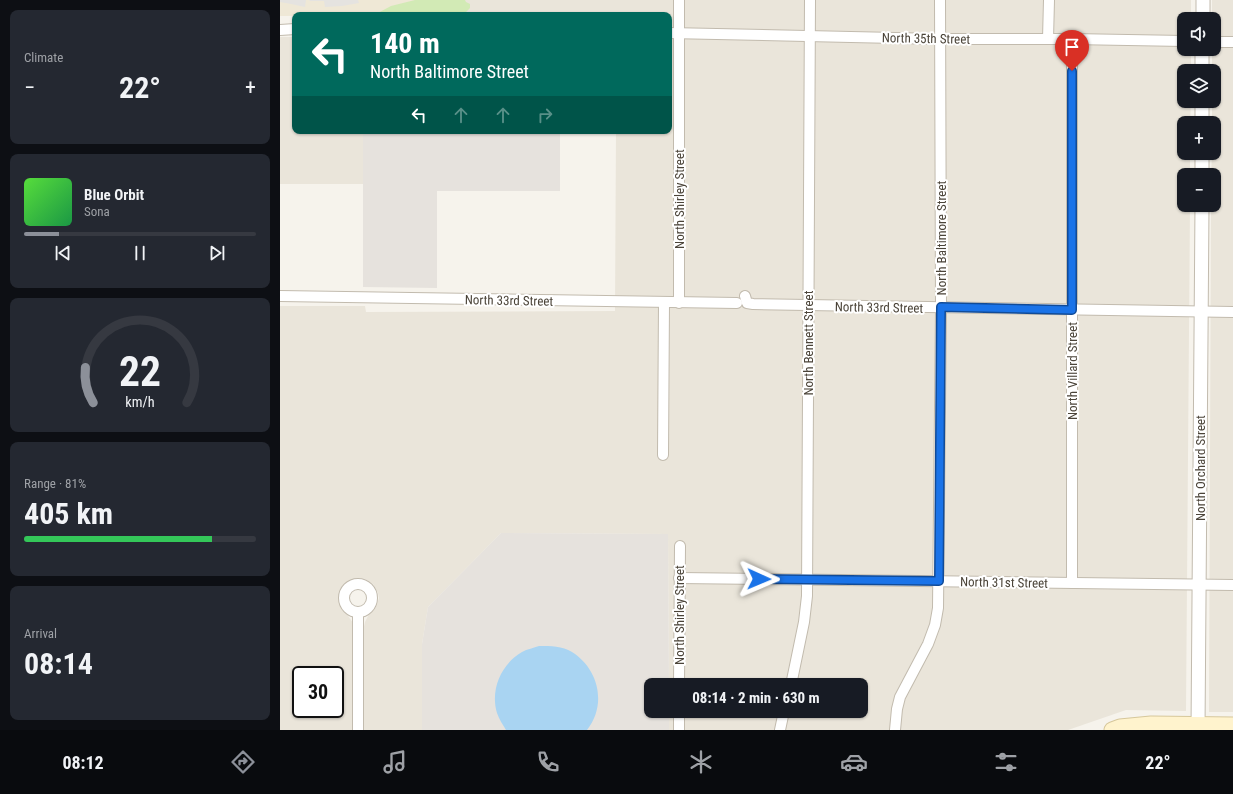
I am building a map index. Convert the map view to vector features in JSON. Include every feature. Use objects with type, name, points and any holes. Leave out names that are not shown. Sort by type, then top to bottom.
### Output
[{"type":"main road","points":[[1112,730],[1120,727],[1151,724],[1198,727],[1233,725]]},
{"type":"street","name":"North Shirley Street","points":[[679,303],[680,0]]},
{"type":"street","name":"North Bennett Street","points":[[792,678],[804,622],[807,580],[810,0]]},
{"type":"street","name":"North Baltimore Street","points":[[895,730],[900,697],[928,644],[935,625],[938,608],[941,307],[940,0]]},
{"type":"street","points":[[1048,39],[1049,0]]},
{"type":"street","points":[[1203,0],[1203,12]]},
{"type":"street","points":[[280,30],[292,29]]},
{"type":"street","name":"North 35th Street","points":[[672,33],[1177,42]]},
{"type":"street","name":"North Villard Street","points":[[1072,39],[1072,583]]},
{"type":"street","points":[[1221,42],[1233,42]]},
{"type":"street","name":"North Orchard Street","points":[[1198,727],[1202,212]]},
{"type":"street","name":"North 33rd Street","points":[[280,296],[679,303],[741,300],[753,304],[808,306],[1072,310],[1201,310],[1233,312]]},
{"type":"street","points":[[663,455],[664,302]]},
{"type":"street","name":"North Shirley Street","points":[[679,678],[680,546]]},
{"type":"street","name":"North 31st Street","points":[[679,578],[1233,585]]},
{"type":"street","points":[[358,612],[358,730]]},
{"type":"street","points":[[679,718],[679,730]]},
{"type":"street","points":[[780,730],[783,718]]},
{"type":"shaded area","points":[[280,0],[465,0],[466,12],[292,12],[292,16],[280,16]]},
{"type":"shaded area","points":[[280,0],[306,0],[305,7],[280,2]]},
{"type":"shaded area","points":[[309,0],[358,0],[359,3],[325,7],[324,1]]},
{"type":"shaded area","points":[[465,0],[1191,0],[1191,12],[1177,12],[1177,56],[1191,56],[1191,64],[1177,64],[1177,108],[1191,108],[1190,116],[1177,116],[1177,160],[1190,160],[1190,168],[1177,168],[1177,212],[1190,212],[1186,711],[1126,710],[1068,730],[669,730],[669,718],[868,718],[868,678],[669,678],[668,534],[501,533],[428,607],[422,644],[422,730],[363,730],[363,631],[365,622],[369,614],[376,607],[379,598],[373,584],[365,579],[359,578],[350,581],[340,592],[342,607],[353,623],[353,730],[280,730],[280,306],[365,306],[366,312],[615,311],[616,134],[672,134],[672,12],[466,12]]},
{"type":"shaded area","points":[[1212,0],[1233,0],[1233,712],[1209,712],[1211,212],[1221,212],[1221,168],[1211,168],[1212,160],[1221,160],[1221,116],[1212,116],[1212,108],[1221,108],[1221,64],[1212,64],[1212,56],[1221,56],[1221,12],[1212,12]]},
{"type":"shaded area","points":[[280,37],[292,37],[292,134],[363,134],[363,184],[280,184]]},
{"type":"shaded area","points":[[363,134],[560,134],[560,191],[437,191],[437,288],[363,287]]},
{"type":"shaded area","points":[[501,533],[668,534],[669,678],[644,678],[644,718],[669,718],[669,730],[422,730],[422,644],[428,607]]},
{"type":"green space","points":[[415,0],[465,0],[470,4],[470,8],[466,12],[380,12],[391,6]]},
{"type":"water","points":[[539,646],[556,647],[568,650],[581,659],[589,668],[597,688],[598,699],[597,710],[587,730],[506,730],[501,722],[495,704],[496,687],[499,678],[508,663],[515,657],[524,651]]},
{"type":"route","points":[[759,579],[939,581],[941,307],[1072,310],[1072,71]]}]
